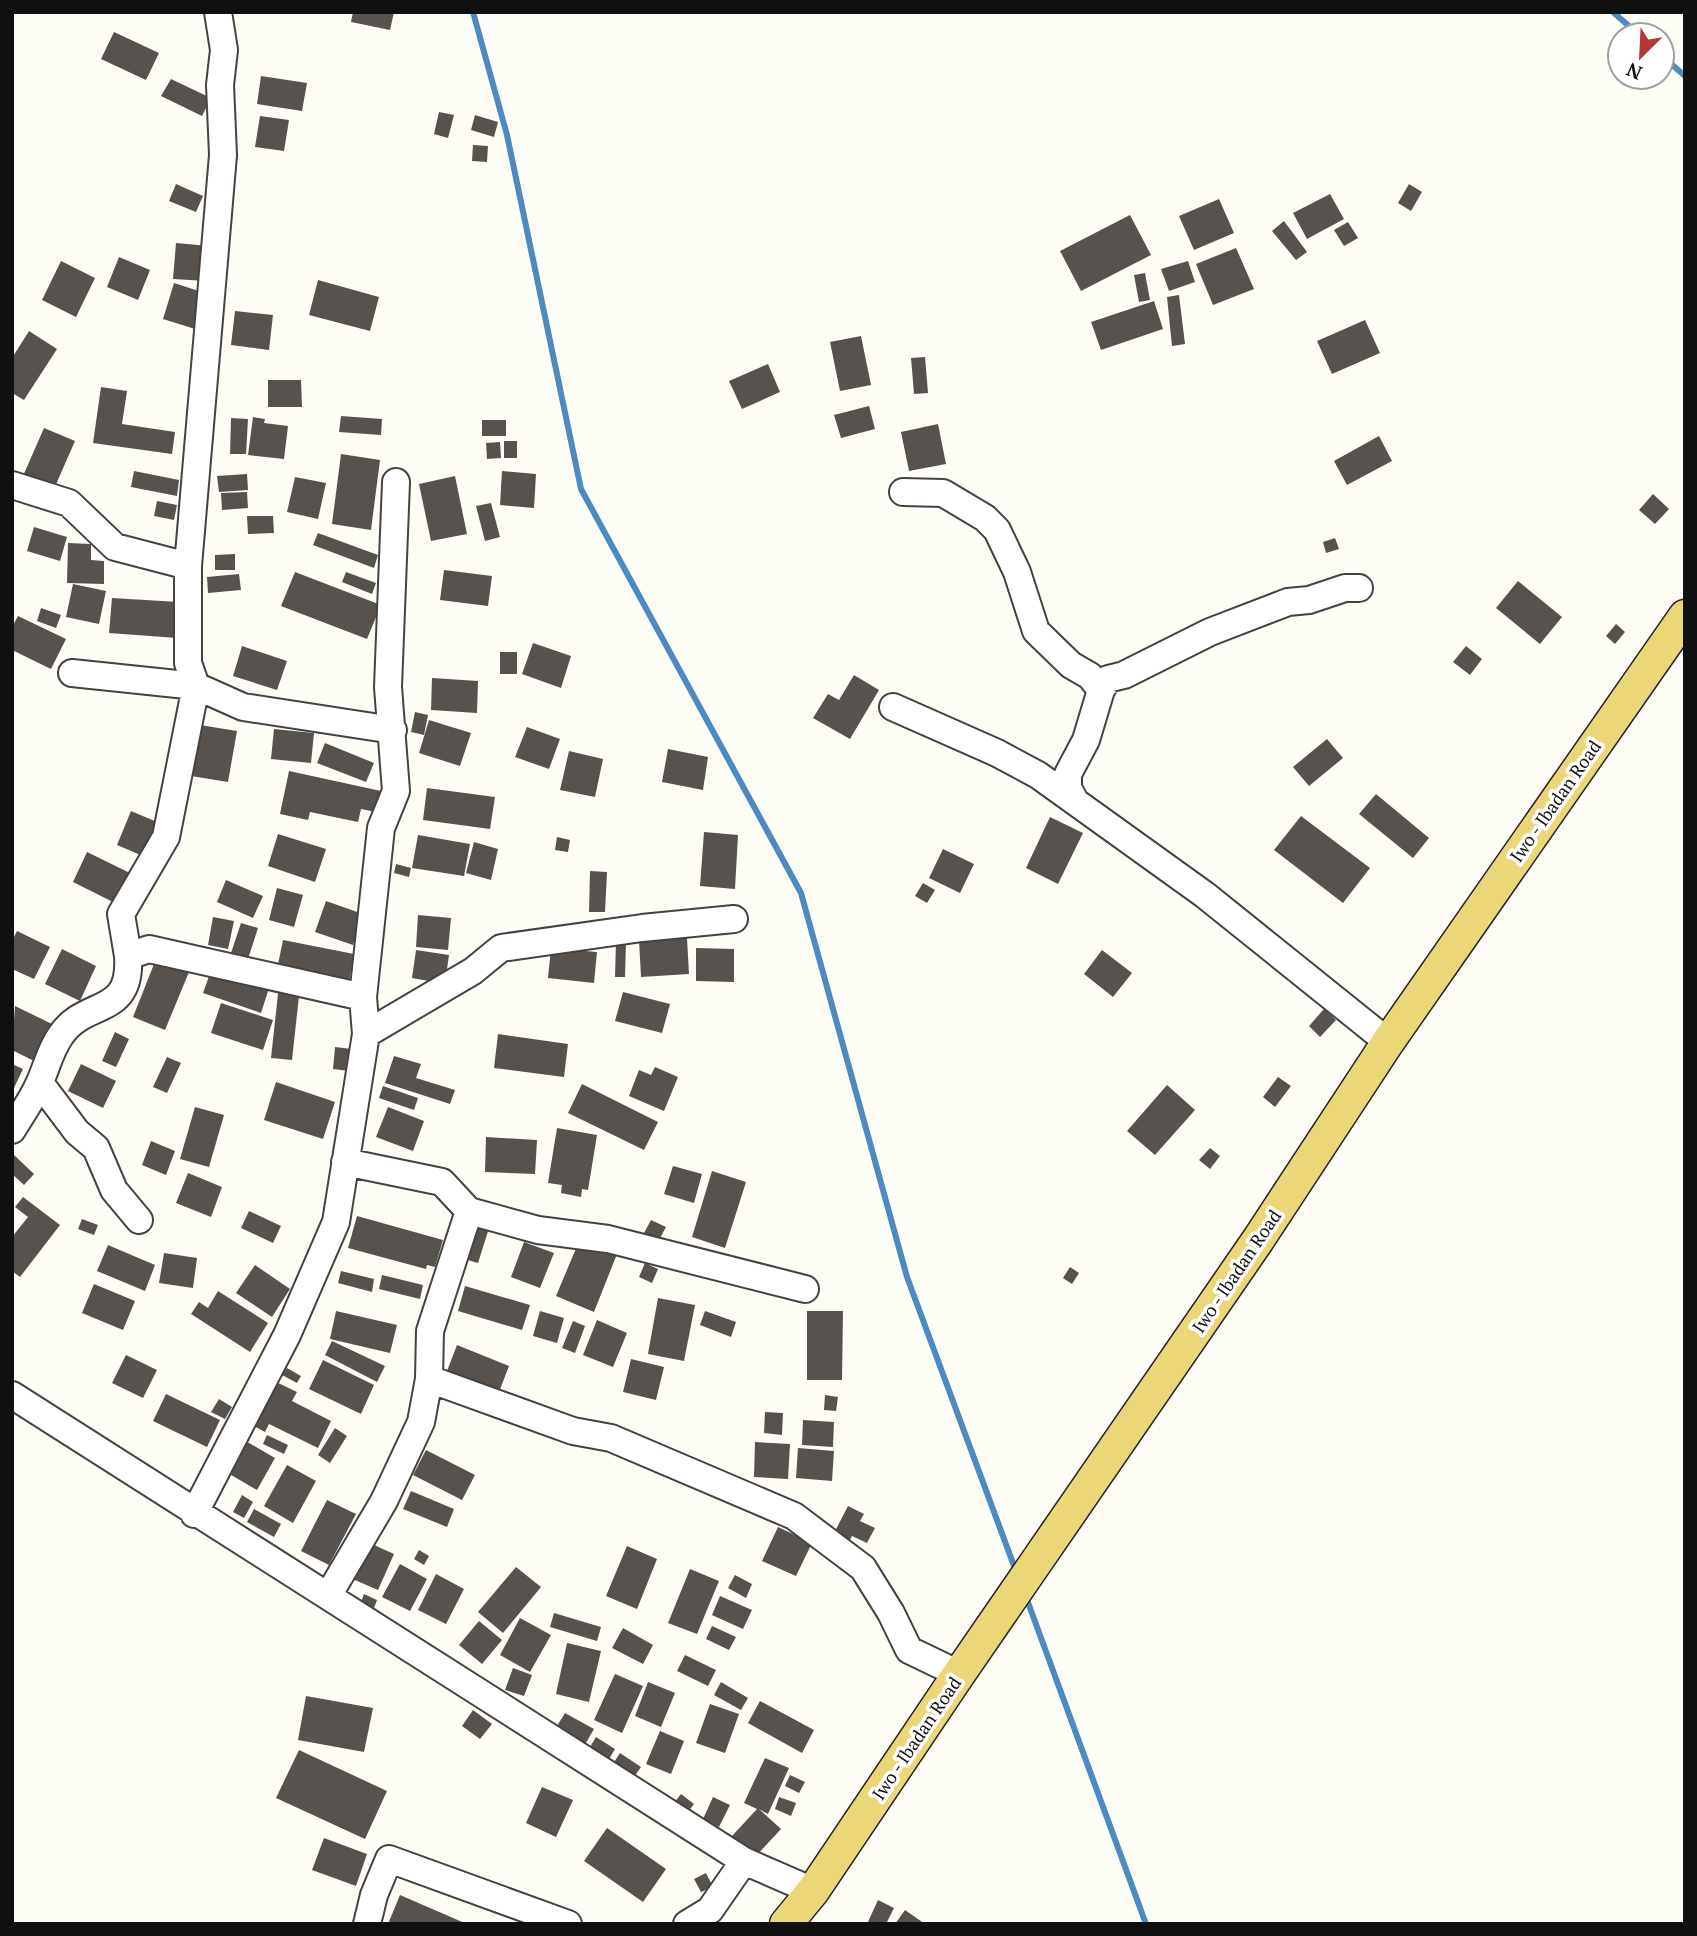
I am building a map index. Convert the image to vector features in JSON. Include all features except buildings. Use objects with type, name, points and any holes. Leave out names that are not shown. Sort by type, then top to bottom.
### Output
[{"type":"main road","name":"Iwo - Ibadan Road","points":[[786,1924],[813,1892],[959,1674],[1258,1240],[1388,1042],[1685,616]]},
{"type":"street","points":[[12,1130],[40,1083],[48,1058],[62,1032],[116,1000],[130,976],[121,914],[166,836],[197,686],[188,663],[188,566],[223,155],[220,85],[224,50],[218,12]]},
{"type":"street","points":[[194,1514],[286,1335],[336,1222],[366,1034],[363,997],[381,828],[396,791],[388,687],[396,482]]},
{"type":"street","points":[[12,485],[69,503],[115,547],[188,566]]},
{"type":"street","points":[[904,492],[943,493],[985,518],[997,530],[1017,572],[1035,631],[1071,665],[1090,676],[1101,690]]},
{"type":"street","points":[[1075,801],[1068,788],[1068,774],[1086,740],[1101,690],[1108,679],[1124,675],[1210,632],[1288,602],[1310,600],[1345,588],[1359,588]]},
{"type":"street","points":[[72,673],[197,686],[243,707],[393,730]]},
{"type":"street","points":[[893,707],[997,753],[1075,801],[1205,895],[1388,1042]]},
{"type":"street","points":[[366,1034],[473,971],[501,948],[642,928],[734,919]]},
{"type":"street","points":[[128,956],[149,949],[363,997]]},
{"type":"street","points":[[40,1083],[77,1132],[96,1148],[114,1190],[139,1220]]},
{"type":"street","points":[[345,1162],[442,1182],[469,1212],[538,1230],[608,1239],[805,1289]]},
{"type":"street","points":[[328,1596],[404,1461],[421,1422],[429,1379],[432,1324],[469,1212]]},
{"type":"street","points":[[429,1379],[573,1431],[611,1438],[794,1516],[863,1569],[891,1613],[909,1650],[959,1674]]},
{"type":"street","points":[[12,1395],[194,1514],[328,1596],[744,1861],[813,1892]]},
{"type":"street","points":[[367,1924],[374,1895],[389,1859],[568,1924]]},
{"type":"street","points":[[687,1924],[710,1910],[744,1861]]},
{"type":"waterway","points":[[473,12],[507,135],[581,489],[801,893],[907,1277],[1017,1574]]},
{"type":"waterway","points":[[1613,12],[1623,21]]},
{"type":"waterway","points":[[1676,68],[1685,76]]},
{"type":"waterway","points":[[1026,1597],[1146,1924]]}]
